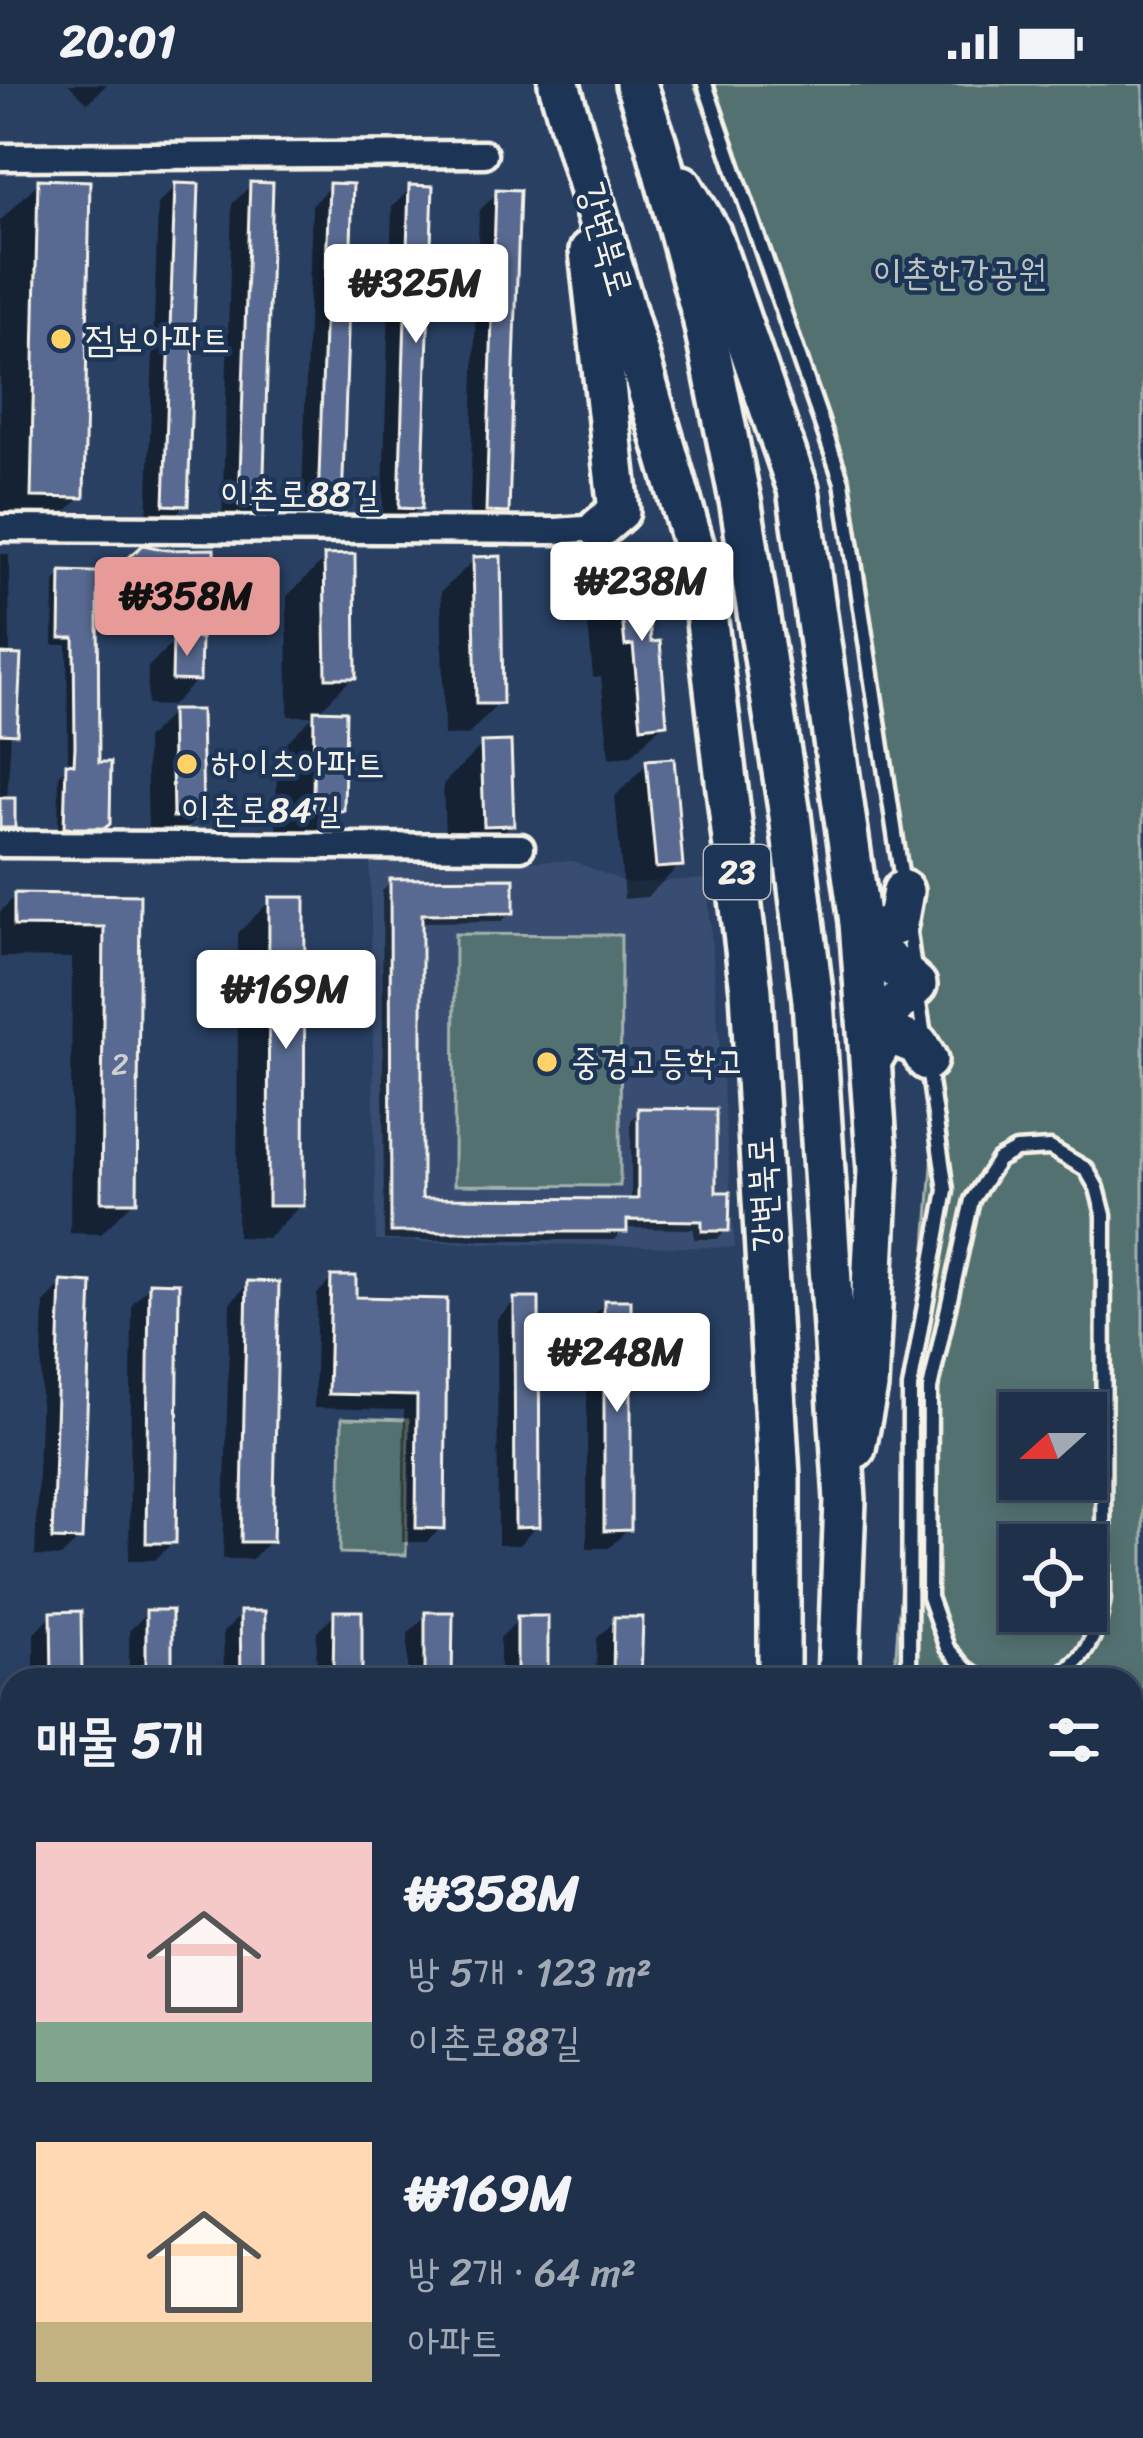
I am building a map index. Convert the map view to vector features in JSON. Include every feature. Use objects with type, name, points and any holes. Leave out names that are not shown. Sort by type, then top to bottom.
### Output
[{"type":"highway","name":"강변북로","points":[[559,84],[701,571],[751,992],[779,1477],[779,1668]]},
{"type":"highway","name":"강변북로","points":[[636,84],[704,317],[790,815],[813,1000],[845,1500],[838,1668]]},
{"type":"highway","points":[[656,143],[710,233],[798,489],[861,930],[878,1170],[867,1387],[845,1500]]},
{"type":"highway","points":[[578,144],[619,511],[599,528]]},
{"type":"highway","points":[[861,930],[896,924],[903,891]]},
{"type":"highway","points":[[861,930],[916,985],[870,1045]]},
{"type":"highway","points":[[870,1045],[892,1035],[918,1045],[927,1060]]},
{"type":"street","points":[[0,158],[484,154]]},
{"type":"street","name":"이촌로88길","points":[[0,528],[555,532],[599,528]]},
{"type":"street","name":"이촌로84길","points":[[0,844],[521,847]]},
{"type":"lane","points":[[705,84],[842,482],[946,1190],[910,1388],[909,1668]]},
{"type":"lane","points":[[965,1668],[947,1648],[929,1597],[929,1389],[973,1200],[998,1160],[1032,1148],[1050,1148],[1086,1169],[1104,1215],[1103,1598],[1091,1644],[1067,1668]]},
{"type":"shaded area","name":"중경고등학고","points":[[370,861],[573,861],[628,883],[707,879],[735,1248],[376,1241]]},
{"type":"green space","name":"이촌한강공원","points":[[694,84],[1143,84],[1143,1668],[895,1668],[933,1151],[898,869],[835,464]]},
{"type":"green space","points":[[455,934],[621,935],[620,1186],[454,1185]]},
{"type":"green space","points":[[342,1418],[408,1420],[406,1555],[340,1553]]},
{"type":"building","name":"점보아파트","points":[[38,179],[90,181],[84,498],[31,497]]},
{"type":"building","points":[[250,182],[273,183],[263,506],[239,505]]},
{"type":"building","points":[[175,183],[199,184],[188,506],[164,505]]},
{"type":"building","points":[[329,183],[353,184],[342,507],[318,506]]},
{"type":"building","points":[[409,185],[433,186],[422,509],[399,508]]},
{"type":"building","points":[[496,189],[520,190],[509,513],[486,512]]},
{"type":"building","points":[[143,545],[167,550],[214,549],[215,583],[181,583],[180,565],[144,566],[145,591],[98,592],[99,762],[111,762],[110,824],[64,828],[66,763],[74,764],[75,747],[74,638],[60,638],[61,571],[127,573],[127,566],[119,566]]},
{"type":"building","points":[[355,554],[356,678],[326,678],[324,555]]},
{"type":"building","points":[[501,556],[503,704],[476,704],[473,557]]},
{"type":"building","points":[[644,562],[651,642],[660,641],[667,724],[641,727],[633,645],[625,646],[617,565]]},
{"type":"building","name":"하이츠아파트","points":[[173,638],[201,638],[200,681],[172,680]]},
{"type":"building","points":[[0,654],[21,655],[17,734],[0,733]]},
{"type":"building","name":"하이츠아파트","points":[[171,710],[201,710],[203,817],[173,817]]},
{"type":"building","points":[[314,710],[346,711],[344,811],[313,810]]},
{"type":"building","points":[[511,741],[514,825],[484,826],[481,742]]},
{"type":"building","points":[[674,758],[683,866],[656,868],[646,760]]},
{"type":"building","points":[[0,798],[15,798],[15,828],[0,828]]},
{"type":"building","points":[[514,878],[514,913],[422,914],[422,1198],[638,1199],[638,1108],[716,1109],[716,1192],[730,1192],[729,1231],[702,1231],[702,1221],[627,1220],[627,1232],[391,1232],[390,879]]},
{"type":"building","points":[[14,893],[140,895],[137,1202],[101,1202],[104,927],[14,926]]},
{"type":"building","points":[[269,897],[305,897],[304,1206],[268,1206]]},
{"type":"building","points":[[331,1276],[356,1276],[356,1297],[447,1299],[445,1529],[416,1528],[417,1396],[328,1394]]},
{"type":"building","points":[[61,1281],[92,1283],[82,1540],[52,1539]]},
{"type":"building","points":[[247,1281],[279,1282],[273,1542],[241,1542]]},
{"type":"building","points":[[149,1282],[179,1283],[176,1543],[146,1543]]},
{"type":"building","points":[[514,1298],[539,1298],[540,1527],[515,1528]]},
{"type":"building","points":[[604,1300],[631,1300],[631,1530],[604,1531]]},
{"type":"building","points":[[146,1610],[172,1610],[172,1668],[146,1668]]},
{"type":"building","points":[[81,1611],[82,1668],[52,1668],[51,1612]]},
{"type":"building","points":[[240,1611],[265,1611],[265,1668],[241,1668]]},
{"type":"building","points":[[334,1611],[362,1611],[362,1668],[333,1668]]},
{"type":"building","points":[[425,1612],[453,1612],[452,1668],[425,1668]]},
{"type":"building","points":[[517,1616],[548,1616],[548,1668],[517,1668]]},
{"type":"building","points":[[614,1617],[643,1617],[641,1668],[613,1668]]},
{"type":"place","name":"점보아파트","points":[[61,339]]},
{"type":"place","name":"하이츠아파트","points":[[187,764]]},
{"type":"place","name":"중경고등학고","points":[[547,1062]]}]
